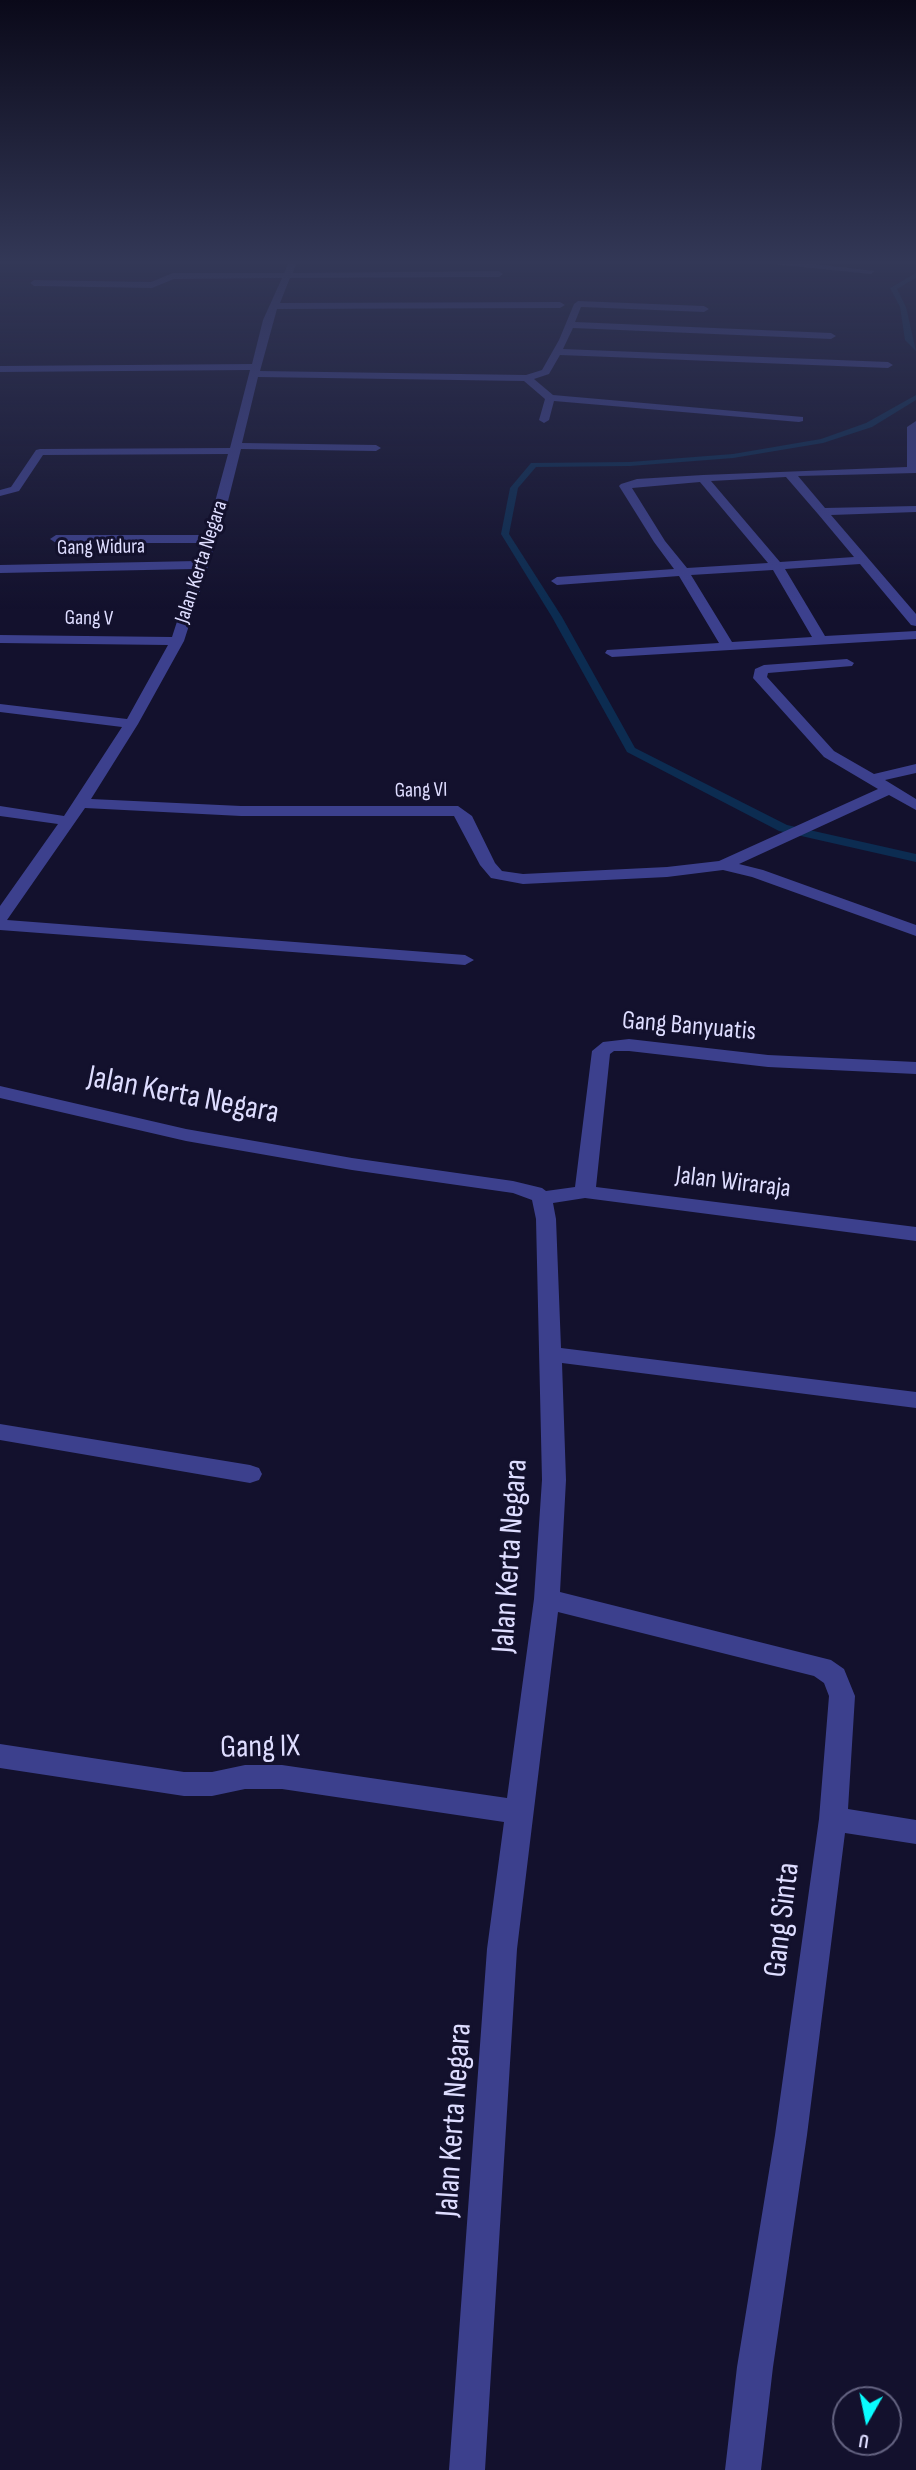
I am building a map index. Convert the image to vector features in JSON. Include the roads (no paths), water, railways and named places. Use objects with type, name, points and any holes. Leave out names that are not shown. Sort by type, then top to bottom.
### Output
[{"type":"street","name":"Jalan Kerta Negara","points":[[0,918],[81,803],[131,724],[177,640],[202,565],[252,379]]},
{"type":"street","points":[[528,379],[550,398],[799,419]]},
{"type":"street","points":[[544,420],[550,398]]},
{"type":"street","points":[[728,646],[683,572],[660,542],[625,486],[631,483],[789,473],[915,470],[912,427],[916,424]]},
{"type":"street","points":[[0,493],[15,489],[40,452],[376,448]]},
{"type":"street","points":[[789,473],[916,622]]},
{"type":"street","points":[[703,478],[777,566],[821,641]]},
{"type":"street","points":[[822,512],[911,509],[916,519]]},
{"type":"street","points":[[56,539],[209,539]]},
{"type":"street","points":[[556,581],[862,560]]},
{"type":"street","name":"Gang Widura","points":[[0,569],[202,565]]},
{"type":"street","points":[[900,601],[916,600]]},
{"type":"street","points":[[612,653],[916,635]]},
{"type":"street","name":"Gang V","points":[[0,639],[177,640]]},
{"type":"street","points":[[847,663],[764,669],[760,672],[760,678],[829,754],[916,805]]},
{"type":"street","points":[[0,708],[131,724]]},
{"type":"street","points":[[873,779],[916,768]]},
{"type":"street","points":[[723,865],[888,790]]},
{"type":"street","name":"Gang VI","points":[[81,803],[174,809],[364,813],[452,810],[464,816],[488,865],[496,875],[523,879],[667,872],[723,865]]},
{"type":"street","points":[[0,811],[68,821]]},
{"type":"street","points":[[723,865],[757,873],[916,931]]},
{"type":"street","points":[[0,925],[464,960]]},
{"type":"street","name":"Gang Banyuatis","points":[[585,1192],[601,1051],[610,1046],[629,1045],[768,1061],[916,1068]]},
{"type":"street","name":"Jalan Kerta Negara","points":[[0,1092],[186,1135],[400,1172],[513,1187],[534,1192],[542,1198],[546,1220],[554,1480],[547,1599],[502,1949],[467,2470]]},
{"type":"street","name":"Jalan Wiraraja","points":[[542,1198],[585,1192],[916,1234]]},
{"type":"street","points":[[550,1353],[916,1400]]},
{"type":"street","points":[[0,1432],[250,1474]]},
{"type":"street","name":"Gang Sinta","points":[[547,1599],[822,1667],[835,1677],[842,1696],[833,1819],[792,2135],[755,2367],[743,2470]]},
{"type":"street","name":"Gang IX","points":[[0,1755],[184,1784],[212,1784],[245,1777],[282,1777],[521,1812]]},
{"type":"street","points":[[833,1819],[916,1832]]},
{"type":"waterway","points":[[916,397],[869,425],[823,441],[733,456],[630,464],[534,465],[514,488],[505,534],[557,617],[631,750],[783,828],[916,858]]}]
